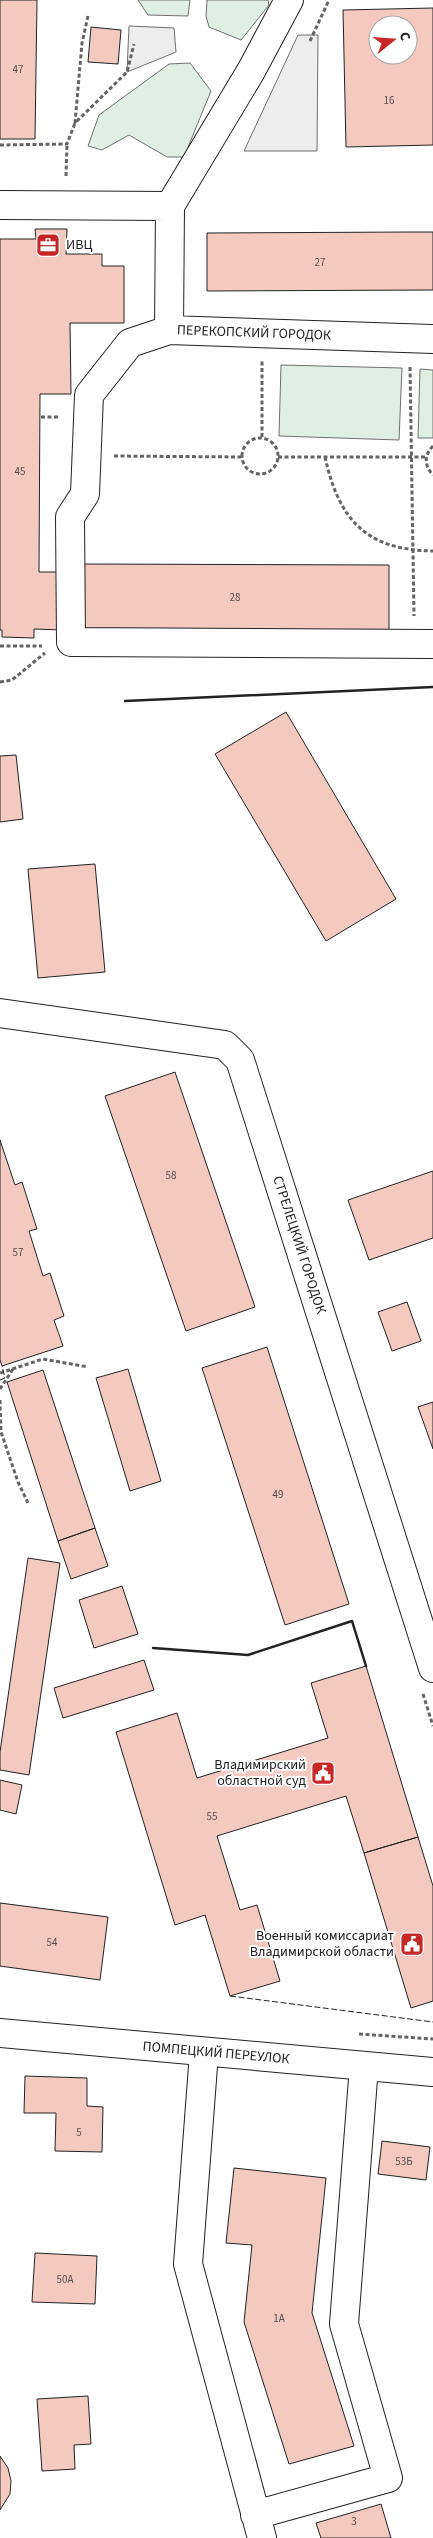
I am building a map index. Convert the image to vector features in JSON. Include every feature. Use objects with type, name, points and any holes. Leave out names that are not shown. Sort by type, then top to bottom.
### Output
[{"type":"street","points":[[0,205],[170,206],[251,72],[289,0]]},
{"type":"street","name":"ПЕРЕКОПСКИЙ ГОРОДОК","points":[[170,206],[170,330],[421,338]]},
{"type":"street","points":[[170,330],[130,343],[89,395],[85,494],[70,517],[71,642],[424,644]]},
{"type":"street","name":"СТРЕЛЕЦКИЙ ГОРОДОК","points":[[0,1013],[225,1045],[240,1060],[433,1668]]},
{"type":"street","name":"ПОМПЕЦКИЙ ПЕРЕУЛОК","points":[[0,2033],[204,2053],[433,2072]]},
{"type":"street","points":[[204,2053],[188,2264],[258,2527],[388,2478],[344,2324],[364,2066]]},
{"type":"path","points":[[310,41],[329,0]]},
{"type":"path","points":[[0,145],[67,144],[75,123],[82,43],[88,16]]},
{"type":"path","points":[[75,123],[127,72],[134,44]]},
{"type":"path","points":[[262,333],[262,438]]},
{"type":"path","points":[[421,338],[412,457],[413,551],[424,644]]},
{"type":"path","points":[[253,438],[262,438],[273,444],[278,457],[272,470],[258,474],[246,468],[241,457],[247,442],[253,438]]},
{"type":"path","points":[[433,446],[426,457],[426,467],[433,475]]},
{"type":"path","points":[[86,456],[241,457]]},
{"type":"path","points":[[278,457],[426,457]]},
{"type":"path","points":[[325,457],[332,486],[344,510],[361,529],[384,543],[413,551],[433,551]]},
{"type":"path","points":[[0,646],[44,646]]},
{"type":"path","points":[[0,682],[12,680],[46,652]]},
{"type":"path","points":[[0,1373],[43,1359],[88,1367]]},
{"type":"path","points":[[0,1389],[14,1369]]},
{"type":"path","points":[[0,1400],[1,1432],[18,1482],[28,1503]]},
{"type":"path","points":[[356,2033],[433,2040]]},
{"type":"green space","points":[[138,0],[190,0],[188,16],[148,15]]},
{"type":"green space","points":[[207,0],[268,0],[269,5],[241,40],[209,27],[206,16]]},
{"type":"green space","points":[[190,63],[211,91],[184,157],[167,157],[129,135],[102,150],[88,146],[99,115],[169,64]]},
{"type":"green space","points":[[281,365],[402,368],[399,440],[279,436]]},
{"type":"green space","points":[[420,369],[433,370],[433,438],[418,438]]},
{"type":"shaded area","points":[[129,26],[174,28],[176,52],[127,72]]},
{"type":"shaded area","points":[[298,35],[318,35],[317,151],[244,151]]},
{"type":"building","points":[[0,0],[37,0],[35,139],[0,139]]},
{"type":"building","points":[[433,8],[433,145],[346,147],[343,10]]},
{"type":"building","points":[[91,27],[121,30],[118,64],[88,62]]},
{"type":"building","points":[[35,229],[67,229],[66,254],[102,254],[102,266],[124,266],[124,323],[70,323],[71,394],[40,394],[39,572],[63,572],[63,630],[34,629],[34,638],[2,637],[2,630],[0,630],[0,239],[36,239]]},
{"type":"building","points":[[433,232],[433,290],[207,291],[207,233]]},
{"type":"building","points":[[81,564],[389,565],[389,630],[81,629]]},
{"type":"building","points":[[286,712],[396,899],[326,941],[215,754]]},
{"type":"building","points":[[16,755],[23,819],[0,822],[0,756]]},
{"type":"building","points":[[95,864],[105,972],[38,978],[28,869]]},
{"type":"building","points":[[175,1072],[255,1307],[186,1331],[105,1096]]},
{"type":"building","points":[[0,1140],[15,1185],[22,1182],[37,1229],[29,1231],[43,1276],[50,1273],[64,1316],[54,1320],[63,1346],[2,1366],[0,1360]]},
{"type":"building","points":[[433,1171],[433,1238],[369,1260],[348,1200]]},
{"type":"building","points":[[407,1302],[421,1341],[392,1351],[378,1312]]},
{"type":"building","points":[[267,1347],[349,1604],[285,1625],[202,1368]]},
{"type":"building","points":[[128,1369],[161,1481],[130,1491],[96,1378]]},
{"type":"building","points":[[43,1370],[95,1528],[58,1541],[7,1382]]},
{"type":"building","points":[[433,1402],[433,1449],[418,1407]]},
{"type":"building","points":[[95,1528],[108,1566],[71,1579],[58,1541]]},
{"type":"building","points":[[28,1558],[60,1563],[29,1775],[0,1770],[0,1752]]},
{"type":"building","points":[[122,1586],[138,1634],[94,1648],[79,1600]]},
{"type":"building","points":[[144,1660],[154,1690],[63,1718],[54,1688]]},
{"type":"building","points":[[366,1666],[418,1837],[364,1853],[346,1796],[217,1836],[240,1910],[257,1905],[280,1981],[230,1996],[205,1915],[175,1925],[116,1732],[177,1713],[197,1778],[328,1738],[311,1683]]},
{"type":"building","points":[[0,1780],[22,1785],[16,1814],[0,1810]]},
{"type":"building","name":"Военный комиссариат Владимирской области","points":[[418,1837],[433,1886],[433,2001],[411,2008],[364,1853]]},
{"type":"building","points":[[0,1903],[108,1917],[100,1980],[0,1966]]},
{"type":"building","points":[[25,2076],[87,2078],[87,2106],[103,2107],[102,2152],[55,2151],[56,2113],[24,2113]]},
{"type":"building","points":[[382,2141],[430,2147],[426,2180],[378,2174]]},
{"type":"building","points":[[234,2168],[326,2178],[312,2313],[354,2446],[289,2464],[244,2322],[252,2245],[226,2243]]},
{"type":"building","points":[[35,2253],[97,2256],[95,2304],[32,2302]]},
{"type":"building","points":[[88,2396],[91,2444],[74,2445],[75,2469],[42,2471],[37,2399]]},
{"type":"building","points":[[0,2456],[8,2468],[11,2481],[10,2494],[0,2510]]},
{"type":"building","points":[[381,2504],[391,2538],[321,2538],[316,2523]]},
{"type":"fence","points":[[0,1380],[5,1378],[2,1366]]},
{"type":"fence","points":[[230,1996],[433,2022]]},
{"type":"wall","points":[[125,701],[433,687]]},
{"type":"wall","points":[[153,1648],[248,1655],[352,1621],[366,1666]]},
{"type":"place","name":"ИВЦ","points":[[48,245]]},
{"type":"place","name":"Владимирский областной суд","points":[[323,1773]]},
{"type":"place","name":"Военный комиссариат Владимирской области","points":[[412,1944]]}]
